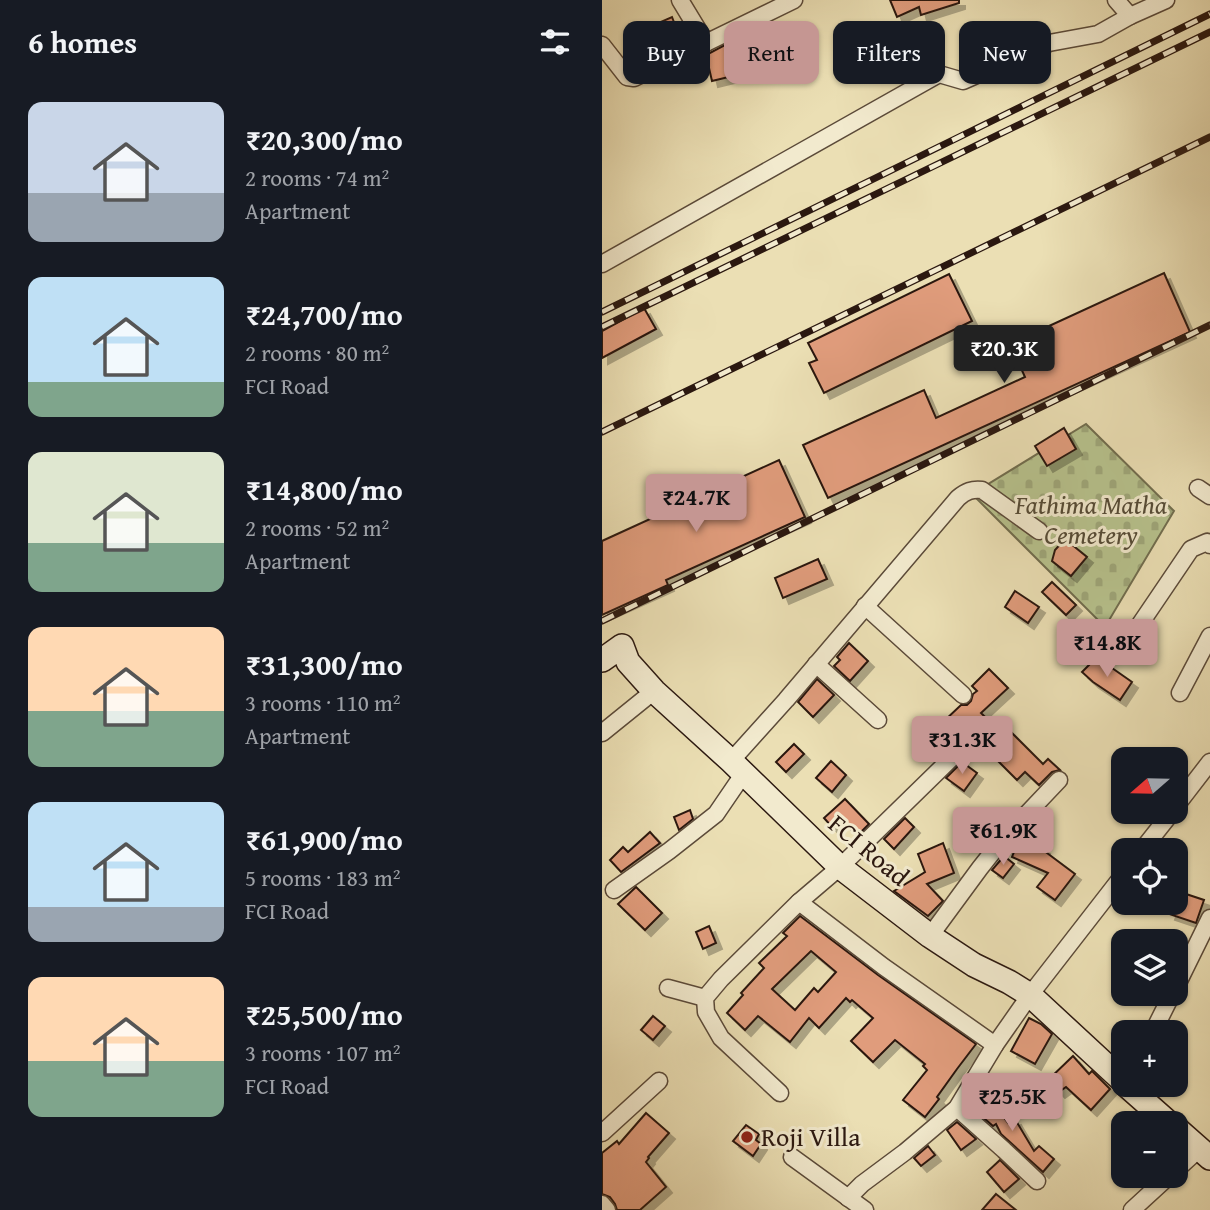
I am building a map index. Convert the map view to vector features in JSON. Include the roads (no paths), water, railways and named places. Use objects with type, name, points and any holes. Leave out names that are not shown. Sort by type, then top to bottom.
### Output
[{"type":"street","points":[[680,0],[693,21]]},
{"type":"street","points":[[710,41],[794,0]]},
{"type":"street","points":[[1116,0],[1130,16]]},
{"type":"street","points":[[602,264],[939,74],[963,81],[1049,43],[1098,34],[1166,0]]},
{"type":"street","points":[[602,45],[623,72]]},
{"type":"street","points":[[614,890],[670,851],[716,814],[737,767],[816,664],[965,492],[972,489],[982,490],[1039,531]]},
{"type":"street","points":[[1130,639],[1191,549],[1207,542],[1210,545]]},
{"type":"street","points":[[864,606],[963,695]]},
{"type":"street","points":[[1180,693],[1210,636]]},
{"type":"street","name":"FCI Road","points":[[602,660],[622,646],[628,662],[654,691],[840,867],[930,936],[974,965],[1030,995],[1111,1071]]},
{"type":"street","points":[[816,664],[878,720]]},
{"type":"street","points":[[602,733],[654,691]]},
{"type":"street","points":[[780,1093],[721,1038],[706,1012],[705,998],[799,902],[840,867],[967,743]]},
{"type":"street","points":[[1188,790],[1210,762]]},
{"type":"street","points":[[930,936],[1003,839],[1059,780]]},
{"type":"street","points":[[1151,838],[1163,824]]},
{"type":"street","points":[[848,1198],[957,1108],[995,1045],[1030,995],[1111,891]]},
{"type":"street","points":[[799,902],[884,967],[995,1045]]},
{"type":"street","points":[[1188,963],[1210,918]]},
{"type":"street","points":[[668,988],[705,998]]},
{"type":"street","points":[[602,1133],[659,1081]]},
{"type":"street","name":"FCI Road","points":[[1140,1097],[1155,1111]]},
{"type":"street","points":[[957,1108],[1037,1181]]},
{"type":"street","points":[[1188,1139],[1205,1154],[1188,1163]]},
{"type":"street","points":[[792,1157],[865,1210]]},
{"type":"street","points":[[1132,1210],[1156,1188]]},
{"type":"street","points":[[602,1204],[607,1210]]},
{"type":"railway","points":[[602,312],[1210,14]]},
{"type":"railway","points":[[602,327],[1210,32]]},
{"type":"railway","points":[[602,432],[1210,137]]},
{"type":"railway","points":[[602,621],[1210,325]]},
{"type":"place","name":"Roji Villa","points":[[747,1137]]},
{"type":"park label","name":"Fathima Matha Cemetery","points":[[1091,520]]}]
